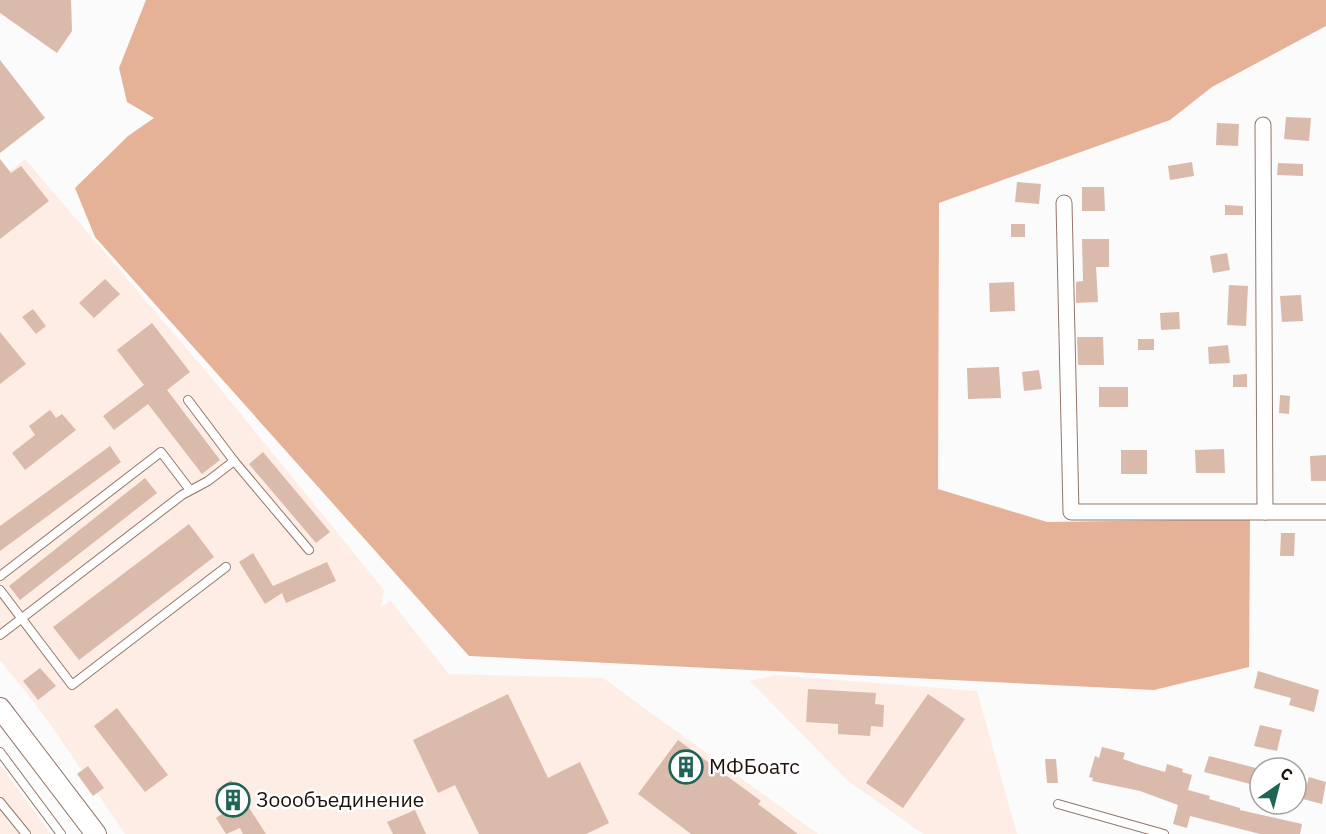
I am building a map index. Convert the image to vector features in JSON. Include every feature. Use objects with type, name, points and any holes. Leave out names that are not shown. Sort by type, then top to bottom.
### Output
[{"type":"street","points":[[1263,125],[1265,512]]},
{"type":"street","points":[[1064,203],[1071,512],[1326,512]]},
{"type":"street","points":[[0,708],[96,834]]},
{"type":"lane","points":[[188,400],[234,461],[309,550]]},
{"type":"lane","points":[[0,576],[161,452],[190,490]]},
{"type":"lane","points":[[0,635],[190,490],[208,481],[234,461]]},
{"type":"lane","points":[[0,590],[72,685],[226,567]]},
{"type":"lane","points":[[0,752],[61,834]]},
{"type":"lane","points":[[0,802],[26,834]]},
{"type":"lane","points":[[1058,804],[1164,834]]},
{"type":"shaded area","points":[[146,0],[1326,0],[1326,26],[1212,87],[1170,120],[939,203],[938,489],[1047,522],[1250,519],[1249,667],[1154,690],[469,656],[95,237],[75,188],[128,136],[154,118],[127,102],[119,68]]},
{"type":"shaded area","points":[[25,159],[205,370],[384,590],[381,608],[390,600],[449,674],[603,678],[818,834],[125,834],[46,718],[0,660],[0,179]]},
{"type":"shaded area","points":[[776,675],[977,691],[1017,834],[923,834],[848,781],[750,681]]},
{"type":"shaded area","points":[[0,765],[51,834],[0,834]]},
{"type":"building","points":[[0,0],[71,0],[72,31],[57,53],[0,13]]},
{"type":"building","points":[[0,60],[45,118],[0,153]]},
{"type":"building","points":[[1286,117],[1311,118],[1309,141],[1284,139]]},
{"type":"building","points":[[1217,123],[1239,124],[1238,146],[1216,145]]},
{"type":"building","points":[[0,159],[11,173],[21,166],[49,201],[0,239]]},
{"type":"building","points":[[1192,162],[1194,176],[1170,180],[1168,166]]},
{"type":"building","points":[[1278,163],[1303,164],[1303,176],[1277,175]]},
{"type":"building","points":[[1017,182],[1041,184],[1039,204],[1015,202]]},
{"type":"building","points":[[1082,187],[1104,187],[1105,211],[1082,211]]},
{"type":"building","points":[[1225,205],[1243,206],[1243,215],[1225,215]]},
{"type":"building","points":[[1011,224],[1025,224],[1025,237],[1011,237]]},
{"type":"building","points":[[1082,239],[1109,239],[1109,267],[1096,267],[1098,302],[1076,303],[1076,282],[1083,281]]},
{"type":"building","points":[[1227,253],[1230,270],[1213,273],[1210,256]]},
{"type":"building","points":[[105,279],[120,294],[94,318],[79,303]]},
{"type":"building","points":[[1014,282],[1015,311],[990,312],[989,283]]},
{"type":"building","points":[[1229,285],[1248,286],[1246,326],[1227,325]]},
{"type":"building","points":[[1301,295],[1303,321],[1282,322],[1280,296]]},
{"type":"building","points":[[33,309],[46,326],[36,334],[22,317]]},
{"type":"building","points":[[1179,312],[1180,329],[1161,330],[1160,313]]},
{"type":"building","points":[[152,323],[190,372],[167,390],[220,460],[202,474],[148,404],[114,430],[103,416],[144,385],[117,350]]},
{"type":"building","points":[[0,332],[26,364],[0,384]]},
{"type":"building","points":[[1077,337],[1103,337],[1104,365],[1078,365]]},
{"type":"building","points":[[1138,339],[1154,339],[1154,350],[1138,350]]},
{"type":"building","points":[[1228,345],[1230,363],[1209,364],[1208,347]]},
{"type":"building","points":[[999,367],[1001,398],[968,399],[967,368]]},
{"type":"building","points":[[1039,370],[1042,389],[1024,391],[1022,372]]},
{"type":"building","points":[[1247,374],[1247,387],[1233,387],[1233,375]]},
{"type":"building","points":[[1099,387],[1128,387],[1128,407],[1099,407]]},
{"type":"building","points":[[1280,395],[1290,396],[1289,414],[1279,413]]},
{"type":"building","points":[[50,410],[56,418],[62,414],[76,430],[25,470],[12,453],[35,435],[29,426]]},
{"type":"building","points":[[110,446],[121,462],[0,551],[0,526]]},
{"type":"building","points":[[1224,449],[1225,473],[1196,473],[1195,450]]},
{"type":"building","points":[[1121,450],[1147,450],[1147,474],[1121,474]]},
{"type":"building","points":[[263,452],[330,532],[316,543],[249,464]]},
{"type":"building","points":[[1326,455],[1326,481],[1311,481],[1310,456]]},
{"type":"building","points":[[145,478],[157,493],[20,600],[9,586]]},
{"type":"building","points":[[189,524],[214,557],[79,660],[53,627]]},
{"type":"building","points":[[1281,533],[1295,533],[1294,556],[1280,556]]},
{"type":"building","points":[[253,553],[273,586],[327,562],[336,581],[286,603],[282,593],[265,604],[239,562]]},
{"type":"building","points":[[40,668],[56,686],[38,700],[23,681]]},
{"type":"building","points":[[1258,671],[1319,690],[1314,712],[1289,705],[1291,698],[1254,688]]},
{"type":"building","points":[[808,689],[876,693],[875,704],[884,705],[883,727],[871,726],[870,736],[838,734],[838,724],[806,722]]},
{"type":"building","points":[[508,694],[548,778],[580,762],[609,823],[586,834],[479,834],[455,785],[438,793],[413,740]]},
{"type":"building","points":[[928,694],[965,719],[903,808],[866,783]]},
{"type":"building","points":[[117,708],[168,775],[145,792],[94,726]]},
{"type":"building","points":[[1260,725],[1282,730],[1277,751],[1254,746]]},
{"type":"building","name":"МФБоатс","points":[[678,740],[761,801],[758,804],[798,834],[691,834],[638,794]]},
{"type":"building","points":[[1102,747],[1125,753],[1123,759],[1165,772],[1167,764],[1183,769],[1182,772],[1192,775],[1188,790],[1240,808],[1240,810],[1248,812],[1248,816],[1267,816],[1302,824],[1300,834],[1260,834],[1190,816],[1187,828],[1173,824],[1178,805],[1140,791],[1092,781],[1093,778],[1089,777],[1095,756],[1099,758]]},
{"type":"building","points":[[1209,756],[1248,766],[1248,783],[1204,772]]},
{"type":"building","points":[[1045,759],[1056,759],[1058,783],[1047,783]]},
{"type":"building","points":[[88,766],[104,788],[93,796],[77,774]]},
{"type":"building","points":[[1309,777],[1326,782],[1322,804],[1308,800]]},
{"type":"building","name":"Зоообъединение","points":[[231,780],[266,834],[243,834],[240,828],[226,834],[216,818],[228,810],[216,790]]},
{"type":"building","points":[[415,810],[426,834],[393,834],[387,822]]},
{"type":"place","name":"МФБоатс","points":[[686,767]]},
{"type":"place","name":"Зоообъединение","points":[[233,800]]}]
